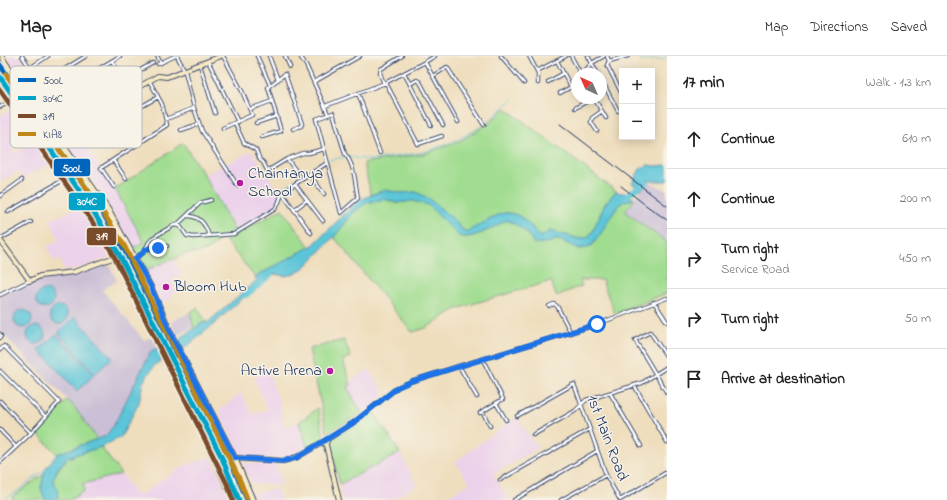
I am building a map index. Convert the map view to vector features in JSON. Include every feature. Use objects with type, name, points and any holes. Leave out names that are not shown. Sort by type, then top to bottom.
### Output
[{"type":"highway","points":[[0,65],[10,79]]},
{"type":"highway","points":[[0,78],[10,92]]},
{"type":"highway","points":[[49,148],[93,210],[120,254],[163,338],[171,360],[233,480],[240,500]]},
{"type":"highway","points":[[57,148],[108,221],[172,338],[228,455],[247,500]]},
{"type":"highway","points":[[196,422],[202,418]]},
{"type":"street","points":[[2,56],[10,69]]},
{"type":"street","points":[[22,56],[29,66]]},
{"type":"street","points":[[33,66],[48,56]]},
{"type":"street","points":[[70,66],[86,56]]},
{"type":"street","points":[[103,66],[120,56]]},
{"type":"street","points":[[157,56],[160,64],[176,56],[185,71],[199,124],[237,185]]},
{"type":"street","points":[[142,86],[158,76],[167,77],[222,56],[242,90],[252,114],[223,128]]},
{"type":"street","points":[[257,56],[270,85],[268,87],[281,131],[262,137]]},
{"type":"street","points":[[269,56],[278,80]]},
{"type":"street","points":[[285,56],[290,67]]},
{"type":"street","points":[[300,56],[306,65],[328,114]]},
{"type":"street","points":[[314,82],[360,56]]},
{"type":"street","points":[[402,56],[381,69],[380,73],[418,144],[442,136]]},
{"type":"street","points":[[325,106],[385,83],[435,56]]},
{"type":"street","points":[[501,56],[524,83]]},
{"type":"street","points":[[529,56],[537,71],[538,84]]},
{"type":"street","points":[[537,71],[566,56]]},
{"type":"street","points":[[571,56],[578,68]]},
{"type":"street","points":[[588,56],[595,68]]},
{"type":"street","points":[[587,68],[592,63],[605,56],[609,61],[608,65],[619,88]]},
{"type":"street","points":[[609,61],[628,56]]},
{"type":"street","points":[[112,61],[115,66]]},
{"type":"street","points":[[208,61],[244,143],[256,150],[260,160],[263,162],[267,170],[287,159],[303,153],[324,149]]},
{"type":"street","points":[[557,61],[571,87],[560,93]]},
{"type":"street","points":[[425,62],[458,122]]},
{"type":"street","points":[[142,69],[153,63]]},
{"type":"street","points":[[200,65],[215,113]]},
{"type":"street","points":[[433,76],[447,67],[484,125]]},
{"type":"street","points":[[404,73],[431,125]]},
{"type":"street","points":[[548,82],[564,73]]},
{"type":"street","points":[[270,85],[285,74],[302,124],[301,126],[293,128]]},
{"type":"street","points":[[410,84],[417,80],[420,82],[443,125]]},
{"type":"street","points":[[142,142],[167,125],[162,104],[150,82]]},
{"type":"street","points":[[607,90],[618,111]]},
{"type":"street","points":[[0,91],[9,102],[0,107]]},
{"type":"street","points":[[358,93],[380,153]]},
{"type":"street","points":[[142,106],[158,97]]},
{"type":"street","points":[[250,109],[272,101]]},
{"type":"street","points":[[575,108],[583,104]]},
{"type":"street","points":[[598,104],[606,118]]},
{"type":"street","points":[[166,119],[194,108]]},
{"type":"street","points":[[597,131],[591,120],[592,116],[602,111]]},
{"type":"street","points":[[333,113],[358,198],[341,213],[316,119],[328,114],[333,113]]},
{"type":"street","points":[[256,123],[277,116]]},
{"type":"street","points":[[181,130],[199,124]]},
{"type":"street","points":[[44,148],[94,221],[115,257],[156,340],[171,360],[196,422],[223,476],[233,500]]},
{"type":"street","points":[[66,148],[108,210],[135,258],[151,287],[172,338]]},
{"type":"street","points":[[114,187],[101,168],[132,148]]},
{"type":"street","points":[[287,159],[300,176]]},
{"type":"street","points":[[113,160],[126,179]]},
{"type":"street","points":[[178,225],[188,237],[194,238],[234,234],[275,209],[282,193],[310,175],[327,161]]},
{"type":"street","points":[[310,175],[324,194]]},
{"type":"street","points":[[8,212],[65,179]]},
{"type":"street","points":[[0,196],[22,180]]},
{"type":"street","points":[[295,184],[323,221]]},
{"type":"street","points":[[282,193],[311,233]]},
{"type":"street","points":[[135,258],[143,253],[149,242],[154,237],[169,227],[178,225],[188,216],[195,206],[211,200]]},
{"type":"street","points":[[294,210],[307,200]]},
{"type":"street","points":[[188,216],[194,216],[204,224],[209,236]]},
{"type":"street","points":[[30,281],[0,239],[31,222]]},
{"type":"street","points":[[145,249],[167,246]]},
{"type":"street","points":[[0,295],[40,276],[74,272],[115,257]]},
{"type":"street","points":[[235,458],[283,461],[296,458],[353,423],[398,387],[459,366],[571,333],[667,298]]},
{"type":"street","points":[[654,302],[667,322]]},
{"type":"street","points":[[549,306],[554,304],[557,306],[571,333]]},
{"type":"street","points":[[667,357],[650,332],[635,340],[667,393]]},
{"type":"street","points":[[0,334],[0,338]]},
{"type":"street","points":[[0,350],[4,346],[58,401],[56,406],[31,433],[0,462]]},
{"type":"street","points":[[179,353],[235,458],[253,500]]},
{"type":"street","points":[[483,360],[503,399],[481,412],[490,426]]},
{"type":"street","points":[[459,366],[477,398]]},
{"type":"street","points":[[533,435],[575,411],[586,400],[642,383],[667,367]]},
{"type":"street","points":[[0,371],[46,417]]},
{"type":"street","name":"1st Main Road","points":[[517,416],[574,384],[606,475],[620,500]]},
{"type":"street","points":[[634,385],[667,442]]},
{"type":"street","points":[[610,392],[641,446]]},
{"type":"street","points":[[0,401],[31,433]]},
{"type":"street","points":[[496,403],[506,420]]},
{"type":"street","points":[[500,480],[590,429]]},
{"type":"street","points":[[0,430],[17,447]]},
{"type":"street","points":[[327,440],[326,446],[339,500]]},
{"type":"street","points":[[514,500],[598,451]]},
{"type":"street","points":[[620,500],[667,472]]},
{"type":"street","points":[[561,500],[606,475]]},
{"type":"shaded area","points":[[7,56],[19,56],[26,66],[13,66]]},
{"type":"shaded area","points":[[10,110],[10,148],[13,148],[12,149],[15,153],[23,148],[40,148],[50,164],[23,178],[18,172],[0,182],[0,116]]},
{"type":"shaded area","points":[[69,148],[87,148],[115,189],[144,243],[133,248],[108,204]]},
{"type":"shaded area","name":"Chaintanya School","points":[[252,151],[278,191],[278,206],[235,231],[204,175]]},
{"type":"shaded area","points":[[648,181],[667,191],[667,242],[625,212]]},
{"type":"shaded area","points":[[81,206],[109,257],[85,267],[65,271],[60,260],[54,261],[47,247],[59,240],[50,220]]},
{"type":"shaded area","points":[[172,259],[182,272],[172,280],[176,291],[172,293],[173,297],[162,303],[146,270]]},
{"type":"shaded area","points":[[108,263],[117,281],[102,290],[144,340],[152,337],[157,347],[151,351],[115,423],[106,436],[97,439],[73,405],[0,332],[0,295],[42,279],[70,276]]},
{"type":"shaded area","points":[[190,312],[194,327],[177,335],[171,322]]},
{"type":"shaded area","points":[[267,369],[279,400],[285,427],[299,422],[307,447],[292,456],[271,459],[241,455],[219,411],[241,392],[252,414],[268,410],[254,379]]},
{"type":"shaded area","points":[[368,369],[385,394],[362,413],[347,387],[350,385],[350,382]]},
{"type":"shaded area","points":[[516,417],[538,448],[493,474],[510,500],[441,500],[470,483],[455,462]]},
{"type":"shaded area","points":[[400,453],[417,485],[392,500],[343,500],[340,484]]},
{"type":"shaded area","points":[[211,457],[230,500],[70,500],[85,490],[82,485],[121,474],[138,496],[184,466]]},
{"type":"shaded area","points":[[243,463],[276,464],[283,485],[252,484]]},
{"type":"shaded area","points":[[277,489],[281,500],[255,500],[253,493]]},
{"type":"green space","points":[[505,108],[616,191],[605,204],[593,231],[588,237],[580,239],[550,231],[541,237],[524,219],[507,213],[500,214],[467,232],[428,198],[416,192],[402,193],[384,190],[371,195],[364,163],[423,154],[460,141],[489,123]]},
{"type":"green space","points":[[183,143],[204,175],[235,231],[223,237],[207,251],[184,254],[174,260],[172,259],[146,270],[133,248],[144,242],[115,189]]},
{"type":"green space","points":[[385,199],[396,203],[413,201],[428,205],[459,236],[464,237],[477,235],[507,220],[518,225],[529,235],[554,240],[559,239],[579,249],[588,248],[594,244],[611,215],[623,201],[635,199],[625,212],[667,242],[667,293],[615,314],[602,280],[580,280],[582,286],[556,296],[551,281],[454,310],[426,328],[412,332],[334,237],[354,212],[366,203]]},
{"type":"green space","points":[[282,209],[310,247],[255,277],[225,240]]},
{"type":"green space","points":[[197,308],[207,323],[202,323],[194,329],[190,312]]},
{"type":"green space","name":"Active Arena","points":[[344,340],[351,357],[343,360],[351,385],[347,387],[362,413],[327,433],[309,349]]},
{"type":"green space","points":[[67,400],[73,405],[97,439],[57,454],[37,433]]},
{"type":"green space","points":[[318,408],[324,438],[307,447],[299,422]]},
{"type":"green space","points":[[373,411],[400,453],[340,484],[330,446],[331,440],[361,421]]},
{"type":"green space","points":[[101,447],[121,474],[83,484],[85,490],[70,500],[59,500],[58,490],[53,480],[61,465],[66,460],[78,454]]},
{"type":"green space","points":[[44,474],[41,488],[45,500],[13,500],[12,497]]},
{"type":"water","points":[[648,165],[666,165],[667,181],[648,181],[641,190],[632,183],[640,169]]},
{"type":"water","points":[[384,190],[402,193],[416,192],[428,198],[466,232],[500,214],[507,213],[524,219],[541,237],[550,231],[580,239],[588,237],[593,231],[605,204],[616,191],[624,193],[635,199],[624,201],[618,206],[596,240],[586,248],[577,248],[558,240],[534,244],[523,230],[507,220],[477,235],[464,237],[459,236],[428,205],[413,201],[396,203],[385,199],[366,203],[354,212],[334,237],[307,265],[298,272],[286,276],[274,274],[269,276],[185,348],[164,358],[155,365],[143,382],[139,403],[121,437],[101,447],[68,457],[58,468],[53,480],[58,490],[58,500],[45,500],[41,488],[45,469],[57,454],[106,436],[115,423],[151,351],[181,338],[202,323],[207,323],[257,280],[255,277],[313,245],[359,200]]},
{"type":"water","points":[[45,290],[51,293],[54,299],[51,305],[45,308],[39,305],[36,299],[39,293]]},
{"type":"water","points":[[59,306],[65,309],[68,315],[65,321],[59,324],[53,321],[50,315],[53,309]]},
{"type":"water","points":[[23,310],[29,313],[32,319],[29,325],[23,328],[17,325],[14,319],[17,313]]},
{"type":"water","points":[[75,317],[112,358],[95,374],[58,333]]},
{"type":"water","points":[[36,326],[42,329],[45,335],[42,341],[36,344],[30,341],[27,335],[30,329]]},
{"type":"water","points":[[56,334],[94,375],[77,391],[39,350]]},
{"type":"waterway","points":[[640,61],[663,59],[667,56]]},
{"type":"waterway","points":[[485,124],[513,99]]},
{"type":"waterway","points":[[348,157],[371,160],[419,153],[459,139],[482,126]]},
{"type":"waterway","points":[[329,160],[345,157]]},
{"type":"waterway","points":[[278,201],[279,191],[326,161]]},
{"type":"waterway","points":[[621,199],[645,183]]},
{"type":"waterway","points":[[246,295],[270,275]]},
{"type":"waterway","points":[[3,500],[45,470]]},
{"type":"railway","points":[[0,68],[10,82]]},
{"type":"railway","points":[[560,124],[667,206]]},
{"type":"railway","points":[[55,148],[112,230],[247,500]]},
{"type":"railway","points":[[621,186],[667,220]]},
{"type":"transit line","name":"500L","points":[[0,65],[10,79]]},
{"type":"transit line","name":"KIA8","points":[[6,74],[10,80]]},
{"type":"transit line","name":"304C","points":[[0,77],[10,91]]},
{"type":"transit line","name":"319","points":[[0,90],[10,104]]},
{"type":"transit line","name":"319","points":[[41,148],[112,252],[227,484],[233,500]]},
{"type":"transit line","name":"304C","points":[[50,148],[90,206],[119,254],[222,458],[239,500]]},
{"type":"transit line","name":"500L","points":[[58,148],[96,202],[125,251],[228,455],[247,500]]},
{"type":"transit line","name":"KIA8","points":[[58,148],[99,206],[124,245],[239,478],[247,498]]},
{"type":"place","name":"Chaintanya School","points":[[240,183]]},
{"type":"place","name":"Bloom Hub","points":[[166,287]]},
{"type":"place","name":"Active Arena","points":[[330,371]]},
{"type":"route","points":[[158,248],[145,249],[143,253],[135,258],[151,287],[173,338],[235,458],[283,461],[296,458],[362,417],[398,387],[459,366],[483,360],[597,324]]}]
